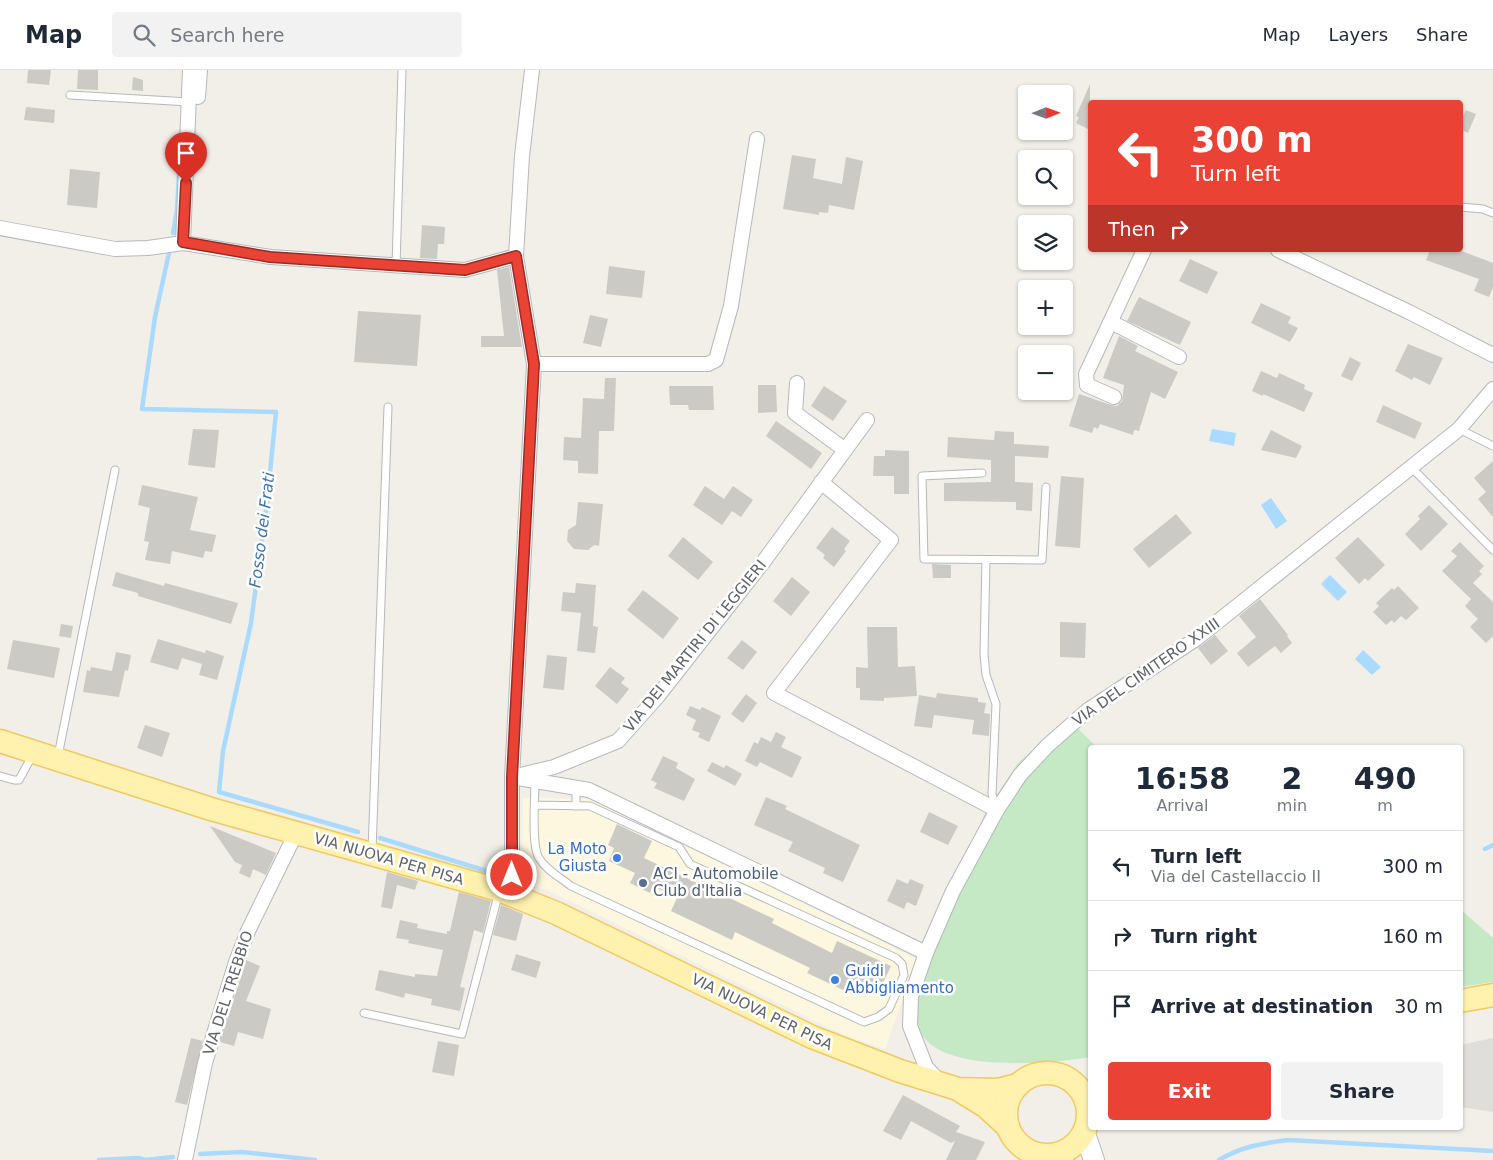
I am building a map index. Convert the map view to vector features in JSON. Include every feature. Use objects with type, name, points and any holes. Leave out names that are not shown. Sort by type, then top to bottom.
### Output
[{"type":"main road","name":"VIA NUOVA PER PISA","points":[[0,741],[211,809],[506,893],[556,913],[812,1037],[848,1052],[950,1087]]},
{"type":"main road","points":[[1463,1000],[1493,995]]},
{"type":"main road","points":[[1043,1073],[1060,1075],[1082,1082],[1087,1120],[1078,1140],[1054,1157],[1029,1151],[1022,1146],[1008,1127],[985,1106],[950,1087],[998,1090],[1018,1085],[1030,1077],[1043,1073]]},
{"type":"main road","points":[[1008,1127],[1007,1105],[1018,1085]]},
{"type":"main road","points":[[1089,1130],[1094,1160]]},
{"type":"street","points":[[183,242],[190,70]]},
{"type":"street","points":[[186,183],[197,130],[200,70]]},
{"type":"street","points":[[506,893],[534,364],[516,256],[522,156],[532,70]]},
{"type":"street","points":[[534,364],[708,364],[716,360],[731,306],[757,140]]},
{"type":"street","points":[[0,228],[115,248],[148,248],[183,242],[270,257],[465,270],[516,256]]},
{"type":"street","points":[[1114,397],[1087,386],[1086,374],[1143,252]]},
{"type":"street","points":[[1282,252],[1409,312],[1493,355]]},
{"type":"street","points":[[1110,322],[1179,357]]},
{"type":"street","points":[[797,383],[795,413],[844,450]]},
{"type":"street","name":"VIA DEL CIMITERO XXIII","points":[[950,1087],[926,1067],[910,1026],[911,997],[926,953],[953,891],[997,810],[1020,775],[1046,746],[1088,710],[1196,639],[1459,429],[1493,389]]},
{"type":"street","name":"VIA DEI MARTIRI DI LEGGIERI","points":[[512,777],[554,767],[618,741],[670,681],[764,561],[867,420]]},
{"type":"street","points":[[821,482],[891,540],[774,693],[997,810]]},
{"type":"street","points":[[512,777],[589,790],[926,953]]},
{"type":"street","name":"VIA DEL TREBBIO","points":[[185,1160],[205,1063],[236,962],[248,931],[296,833]]},
{"type":"lane","points":[[396,266],[402,70]]},
{"type":"lane","points":[[70,95],[189,102]]},
{"type":"lane","points":[[1463,207],[1483,209],[1493,213]]},
{"type":"lane","points":[[372,855],[388,407]]},
{"type":"lane","points":[[1459,429],[1493,446]]},
{"type":"lane","points":[[1411,467],[1493,550]]},
{"type":"lane","points":[[57,760],[115,470]]},
{"type":"lane","points":[[982,473],[922,476],[924,560],[1042,560],[1046,487]]},
{"type":"lane","points":[[986,560],[984,654],[986,675],[996,704],[992,794],[997,810]]},
{"type":"lane","points":[[0,776],[19,780],[34,752]]},
{"type":"lane","points":[[535,781],[535,805],[535,841],[537,856],[542,863],[571,886],[864,1022],[878,1017],[889,1009],[904,975],[902,964],[896,958],[690,864],[679,847],[590,806],[535,805]]},
{"type":"lane","points":[[576,788],[576,806]]},
{"type":"lane","points":[[364,1013],[462,1034],[506,893]]},
{"type":"shaded area","points":[[523,798],[590,799],[917,959],[885,1049],[844,1035],[549,891],[525,883],[522,877]]},
{"type":"shaded area","points":[[1493,1038],[1493,1112],[1463,1107],[1463,1044]]},
{"type":"green space","points":[[1068,719],[1095,745],[1088,745],[1088,1057],[1030,1063],[1006,1063],[960,1058],[942,1051],[928,1042],[924,1038],[918,1024],[916,1003],[984,815],[1018,763]]},
{"type":"green space","points":[[1463,912],[1493,938],[1493,982],[1463,987]]},
{"type":"water","points":[[1212,429],[1236,433],[1234,446],[1209,441]]},
{"type":"water","points":[[1271,498],[1287,521],[1276,529],[1261,505]]},
{"type":"water","points":[[1330,575],[1347,592],[1338,601],[1321,584]]},
{"type":"water","points":[[1363,650],[1381,667],[1372,675],[1355,659]]},
{"type":"building","points":[[28,70],[51,70],[49,85],[27,83]]},
{"type":"building","points":[[78,70],[98,70],[98,90],[77,89]]},
{"type":"building","points":[[133,77],[143,80],[143,91],[132,90]]},
{"type":"building","points":[[1090,84],[1088,129],[1076,123],[1079,117],[1076,116]]},
{"type":"building","points":[[26,107],[55,110],[54,123],[24,120]]},
{"type":"building","points":[[1466,110],[1476,114],[1468,133],[1463,130],[1463,116]]},
{"type":"building","points":[[792,155],[816,159],[813,178],[842,184],[846,157],[863,161],[854,210],[829,205],[828,213],[819,212],[819,215],[783,209]]},
{"type":"building","points":[[70,169],[100,172],[97,208],[67,205]]},
{"type":"building","points":[[422,225],[445,227],[444,244],[438,244],[437,259],[420,258]]},
{"type":"building","points":[[1429,252],[1463,252],[1493,263],[1493,287],[1489,297],[1474,291],[1479,279],[1426,260]]},
{"type":"building","points":[[1190,259],[1218,272],[1207,294],[1179,281]]},
{"type":"building","points":[[609,266],[645,271],[642,298],[606,294]]},
{"type":"building","points":[[509,267],[522,347],[481,347],[481,336],[504,336],[497,270]]},
{"type":"building","points":[[1139,297],[1191,322],[1180,345],[1127,321]]},
{"type":"building","points":[[1261,303],[1291,317],[1288,323],[1298,328],[1290,342],[1251,323]]},
{"type":"building","points":[[358,311],[421,315],[417,366],[354,362]]},
{"type":"building","points":[[590,315],[608,319],[601,347],[583,343]]},
{"type":"building","points":[[1119,336],[1138,346],[1135,351],[1178,372],[1165,399],[1151,392],[1139,431],[1134,430],[1133,435],[1100,424],[1098,429],[1094,427],[1092,433],[1069,426],[1079,394],[1117,406],[1122,401],[1124,385],[1103,378]]},
{"type":"building","points":[[1408,344],[1443,358],[1430,385],[1414,377],[1412,380],[1395,371]]},
{"type":"building","points":[[1350,357],[1361,363],[1352,381],[1341,376]]},
{"type":"building","points":[[1261,371],[1277,378],[1279,373],[1305,385],[1304,389],[1313,393],[1304,412],[1252,391]]},
{"type":"building","points":[[605,378],[616,378],[614,431],[599,431],[598,474],[578,473],[578,461],[563,460],[564,437],[581,438],[583,398],[604,399]]},
{"type":"building","points":[[758,385],[776,385],[777,412],[758,413]]},
{"type":"building","points":[[669,386],[713,386],[714,410],[689,410],[688,405],[670,405]]},
{"type":"building","points":[[824,386],[847,401],[833,421],[811,406]]},
{"type":"building","points":[[1383,405],[1422,423],[1415,439],[1376,422]]},
{"type":"building","points":[[776,421],[822,453],[811,469],[766,436]]},
{"type":"building","points":[[193,429],[219,430],[215,468],[188,465]]},
{"type":"building","points":[[1271,430],[1302,446],[1296,458],[1261,450]]},
{"type":"building","points":[[995,431],[1014,432],[1014,444],[1049,446],[1048,458],[1015,456],[1015,482],[1033,483],[1032,511],[1016,510],[1016,502],[944,501],[944,483],[991,482],[991,460],[947,457],[948,437],[994,440]]},
{"type":"building","points":[[885,450],[909,451],[909,494],[894,494],[894,476],[873,476],[874,456],[885,456]]},
{"type":"building","points":[[1493,461],[1493,517],[1478,499],[1486,492],[1474,478]]},
{"type":"building","points":[[1061,476],[1084,478],[1080,548],[1055,546]]},
{"type":"building","points":[[142,485],[198,497],[190,530],[216,535],[212,552],[205,551],[203,558],[172,551],[170,564],[145,560],[149,542],[144,541],[150,508],[138,505]]},
{"type":"building","points":[[705,486],[724,499],[733,486],[753,500],[741,517],[732,511],[722,525],[693,505]]},
{"type":"building","points":[[578,502],[603,504],[599,546],[594,545],[588,550],[574,549],[567,541],[568,530],[576,525]]},
{"type":"building","points":[[1429,505],[1448,524],[1421,551],[1405,534],[1420,519],[1418,516]]},
{"type":"building","points":[[1176,514],[1192,533],[1149,568],[1133,549]]},
{"type":"building","points":[[832,527],[850,541],[844,549],[846,551],[834,567],[823,558],[825,555],[816,548]]},
{"type":"building","points":[[683,537],[713,562],[698,580],[668,556]]},
{"type":"building","points":[[1358,537],[1385,565],[1368,581],[1365,578],[1359,584],[1335,558]]},
{"type":"building","points":[[1460,542],[1484,566],[1479,571],[1482,574],[1473,583],[1493,602],[1493,636],[1486,643],[1470,627],[1478,619],[1465,606],[1471,599],[1442,571],[1457,556],[1451,551]]},
{"type":"building","points":[[932,564],[951,565],[951,578],[933,578]]},
{"type":"building","points":[[116,572],[164,586],[165,583],[238,603],[231,624],[138,596],[138,593],[112,586]]},
{"type":"building","points":[[792,577],[810,592],[791,616],[773,601]]},
{"type":"building","points":[[576,583],[596,585],[593,626],[598,627],[595,653],[577,651],[581,613],[561,611],[563,592],[575,593]]},
{"type":"building","points":[[1398,586],[1419,608],[1406,620],[1401,616],[1394,623],[1392,620],[1386,625],[1373,612],[1379,606],[1376,603],[1392,588],[1394,590]]},
{"type":"building","points":[[643,590],[679,618],[663,639],[627,610]]},
{"type":"building","points":[[1260,599],[1292,643],[1281,653],[1275,646],[1248,667],[1237,653],[1256,637],[1239,616]]},
{"type":"building","points":[[1060,622],[1086,623],[1085,658],[1060,657]]},
{"type":"building","points":[[61,624],[73,626],[71,638],[59,636]]},
{"type":"building","points":[[867,627],[897,627],[898,667],[915,666],[917,696],[884,698],[884,701],[860,700],[860,688],[856,688],[856,667],[868,668]]},
{"type":"building","points":[[1215,635],[1228,651],[1211,665],[1198,648]]},
{"type":"building","points":[[158,639],[205,653],[206,650],[224,656],[217,680],[199,675],[202,664],[182,658],[178,670],[150,662]]},
{"type":"building","points":[[13,640],[60,648],[54,678],[7,669]]},
{"type":"building","points":[[742,640],[757,652],[743,670],[727,658]]},
{"type":"building","points":[[116,652],[131,655],[128,671],[125,670],[119,697],[83,692],[87,670],[90,671],[91,667],[112,671]]},
{"type":"building","points":[[547,655],[567,657],[564,690],[543,688]]},
{"type":"building","points":[[610,667],[625,678],[621,683],[629,689],[617,704],[595,686]]},
{"type":"building","points":[[937,693],[978,698],[978,702],[986,703],[984,713],[990,714],[989,736],[972,734],[974,720],[934,715],[932,728],[914,726],[919,695],[936,698]]},
{"type":"building","points":[[746,694],[757,703],[743,723],[731,714]]},
{"type":"building","points":[[690,706],[700,710],[702,707],[721,716],[709,742],[698,737],[700,733],[692,730],[696,720],[686,715]]},
{"type":"building","points":[[145,725],[170,733],[162,757],[137,748]]},
{"type":"building","points":[[776,732],[786,737],[781,747],[802,757],[792,778],[760,762],[757,767],[745,761],[754,742],[758,744],[761,737],[771,742]]},
{"type":"building","points":[[663,756],[678,763],[676,768],[695,779],[684,801],[654,788],[657,783],[651,780]]},
{"type":"building","points":[[712,762],[724,768],[726,765],[742,774],[735,786],[707,771]]},
{"type":"building","points":[[766,797],[787,806],[785,809],[860,845],[843,882],[823,873],[825,868],[788,851],[793,842],[754,825]]},
{"type":"building","points":[[929,812],[958,826],[948,845],[920,832]]},
{"type":"building","points":[[617,824],[652,841],[644,858],[774,919],[772,923],[832,953],[837,941],[891,966],[881,987],[877,985],[873,991],[866,988],[863,993],[856,990],[854,995],[807,973],[810,968],[735,932],[732,940],[671,911],[677,898],[653,886],[650,893],[630,883],[635,873],[609,861],[614,848],[608,845]]},
{"type":"building","points":[[210,826],[276,853],[266,875],[253,869],[250,878],[239,873],[242,865],[235,862]]},
{"type":"building","points":[[387,872],[418,881],[415,890],[397,885],[392,909],[381,907]]},
{"type":"building","points":[[897,879],[908,884],[910,879],[924,885],[916,906],[907,902],[904,909],[887,901]]},
{"type":"building","points":[[459,892],[491,901],[483,933],[474,930],[460,987],[465,988],[460,1011],[431,1005],[432,999],[405,993],[404,998],[375,990],[379,970],[415,977],[415,974],[437,976],[443,950],[408,943],[409,940],[396,938],[400,920],[418,924],[417,928],[447,934],[447,931],[450,931]]},
{"type":"building","points":[[501,905],[523,914],[516,941],[493,935]]},
{"type":"building","points":[[516,954],[541,962],[536,978],[511,970]]},
{"type":"building","points":[[246,960],[260,966],[246,1001],[271,1009],[263,1039],[238,1032],[234,1046],[220,1042]]},
{"type":"building","points":[[191,1038],[203,1041],[187,1105],[175,1102]]},
{"type":"building","points":[[438,1041],[459,1045],[454,1076],[432,1072]]},
{"type":"building","points":[[903,1095],[960,1126],[956,1132],[985,1142],[976,1160],[946,1160],[955,1141],[951,1143],[911,1121],[901,1140],[883,1131]]},
{"type":"waterway","name":"Fosso dei Frati","points":[[173,233],[177,209],[179,174]]},
{"type":"waterway","name":"Fosso dei Frati","points":[[169,253],[155,317],[142,409],[276,412],[267,503],[251,623],[223,751],[219,792],[358,832]]},
{"type":"waterway","name":"Fosso dei Frati","points":[[380,838],[496,874]]},
{"type":"waterway","points":[[1485,849],[1493,845]]},
{"type":"waterway","points":[[1219,1160],[1252,1146],[1288,1140],[1493,1151]]},
{"type":"waterway","points":[[200,1154],[242,1152],[315,1160]]},
{"type":"waterway","points":[[145,1160],[173,1157]]},
{"type":"waterway","points":[[99,1160],[138,1158],[145,1160]]},
{"type":"place","name":"La Moto Giusta","points":[[617,858]]},
{"type":"place","name":"ACI - Automobile Club d'Italia","points":[[643,883]]},
{"type":"place","name":"Guidi Abbigliamento","points":[[835,980]]},
{"type":"route","points":[[186,183],[183,242],[270,257],[465,270],[516,256],[534,364],[512,777],[512,875]]}]
